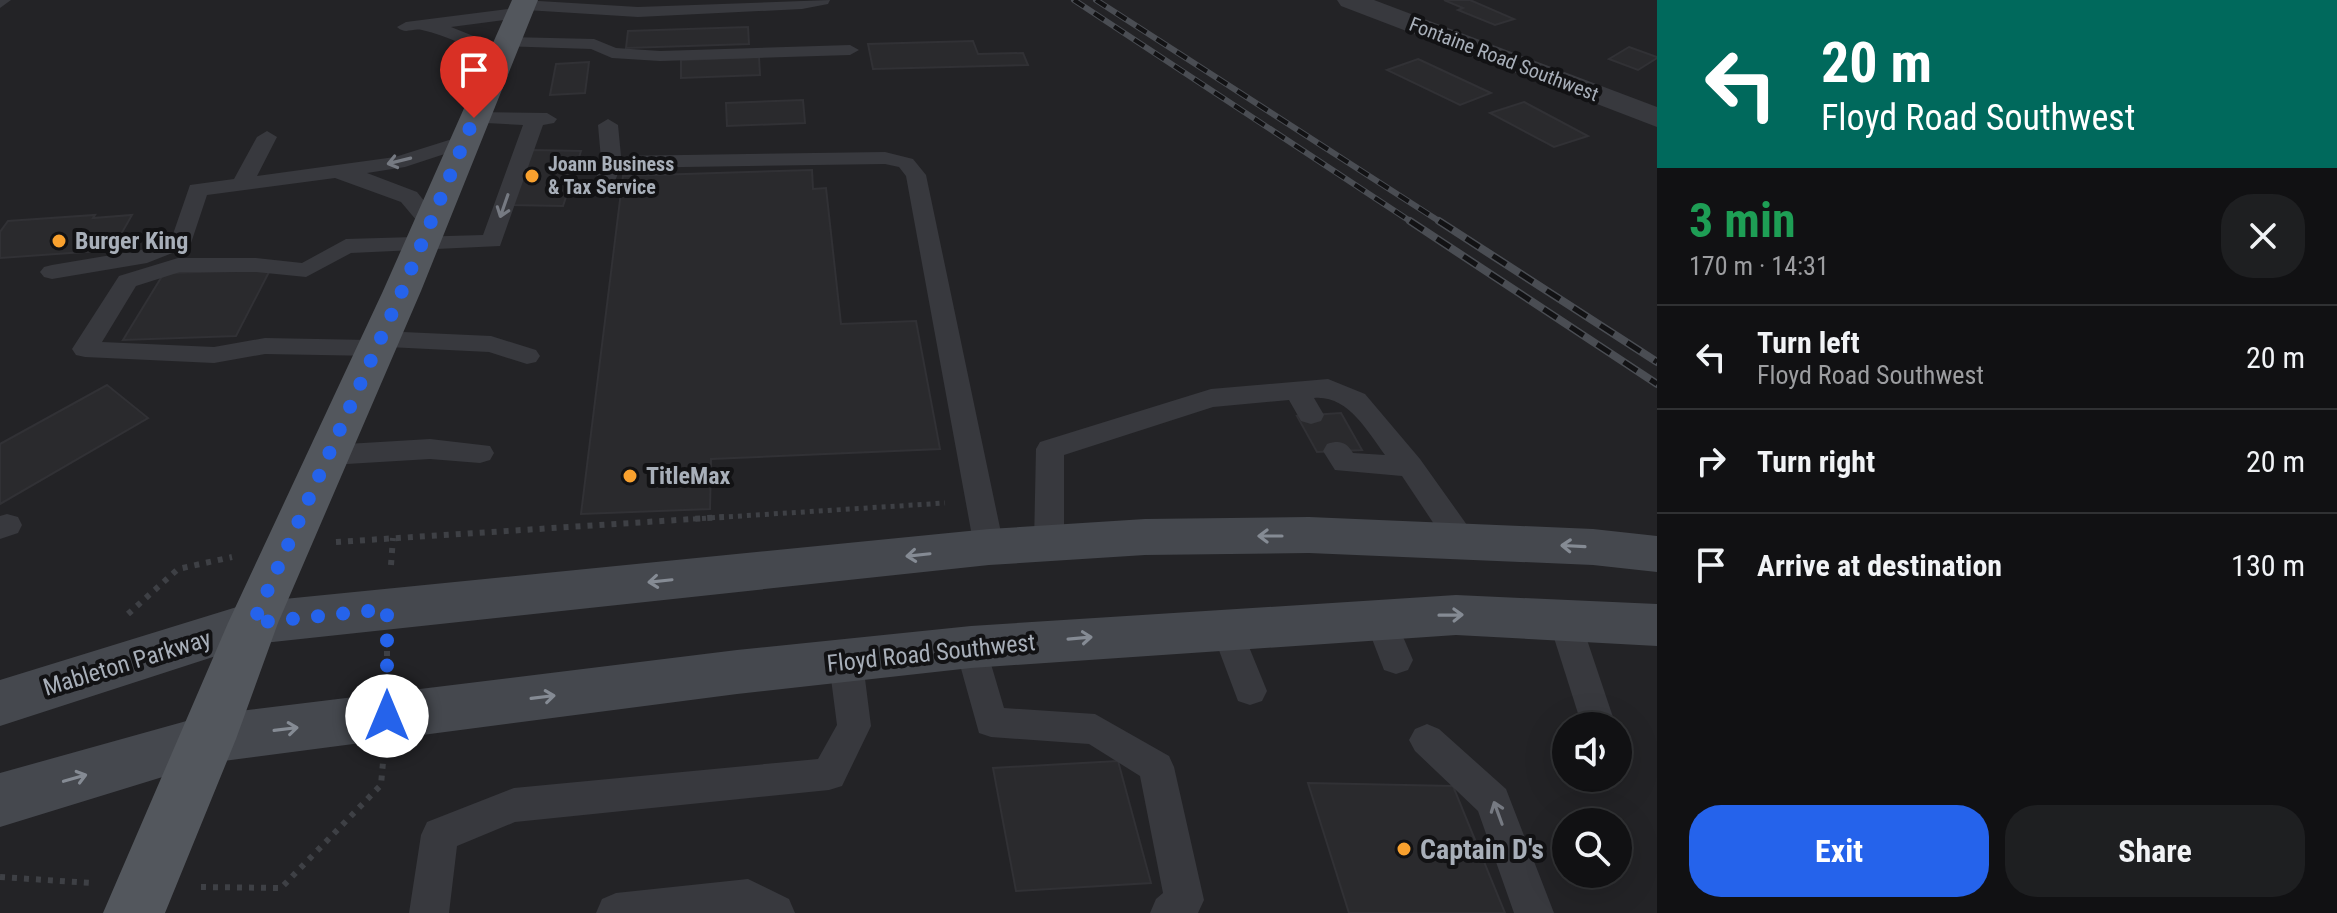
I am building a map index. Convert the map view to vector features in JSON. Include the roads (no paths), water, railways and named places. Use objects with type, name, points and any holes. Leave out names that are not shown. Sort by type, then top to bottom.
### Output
[{"type":"main road","points":[[139,900],[208,739],[253,623],[379,344],[515,23]]},
{"type":"main road","points":[[253,623],[989,547],[1175,536],[1309,535],[1461,540],[1654,554]]},
{"type":"main road","name":"Floyd Road Southwest","points":[[208,739],[737,672],[846,663],[971,647],[1227,629],[1388,639],[1456,615],[1657,625]]},
{"type":"main road","name":"Mableton Parkway","points":[[0,703],[253,623]]},
{"type":"main road","points":[[0,800],[208,739]]},
{"type":"street","name":"Fontaine Road Southwest","points":[[1368,3],[1657,118]]},
{"type":"lane","points":[[515,23],[638,12],[802,4],[822,0]]},
{"type":"lane","points":[[515,23],[594,44],[612,53],[660,56],[850,50]]},
{"type":"lane","points":[[52,272],[147,256],[182,241],[198,190],[398,163],[470,129],[541,119],[492,241],[426,232],[346,246],[306,270],[256,265],[178,265],[127,281],[85,349],[214,355],[265,346],[491,344],[527,356]]},
{"type":"lane","points":[[608,125],[608,171],[885,158],[906,163],[916,175],[989,547]]},
{"type":"lane","points":[[243,182],[267,137]]},
{"type":"lane","points":[[332,174],[368,180],[409,197],[426,232]]},
{"type":"lane","points":[[1049,544],[1050,449],[1211,398],[1328,388],[1356,400],[1410,466],[1461,540]]},
{"type":"lane","points":[[1296,390],[1311,415]]},
{"type":"lane","points":[[330,455],[430,449],[480,453]]},
{"type":"lane","points":[[1337,451],[1345,463],[1410,466]]},
{"type":"lane","points":[[1564,619],[1594,712]]},
{"type":"lane","points":[[1227,629],[1250,691]]},
{"type":"lane","points":[[971,647],[991,722],[1095,729],[1156,767],[1184,900],[1170,913]]},
{"type":"lane","points":[[429,913],[440,835],[514,805],[829,774],[854,726],[846,663]]},
{"type":"lane","points":[[1427,740],[1493,801],[1534,913]]},
{"type":"lane","points":[[616,913],[748,898],[775,913]]},
{"type":"railway","points":[[1074,0],[1413,223]]},
{"type":"railway","points":[[1096,0],[1442,223]]},
{"type":"railway","points":[[1410,221],[1657,384]]},
{"type":"railway","points":[[1439,221],[1657,362]]},
{"type":"place","name":"Joann Business & Tax Service","points":[[532,176]]},
{"type":"place","name":"Burger King","points":[[59,241]]},
{"type":"place","name":"TitleMax","points":[[630,476]]},
{"type":"place","name":"Captain D's","points":[[1404,849]]}]
